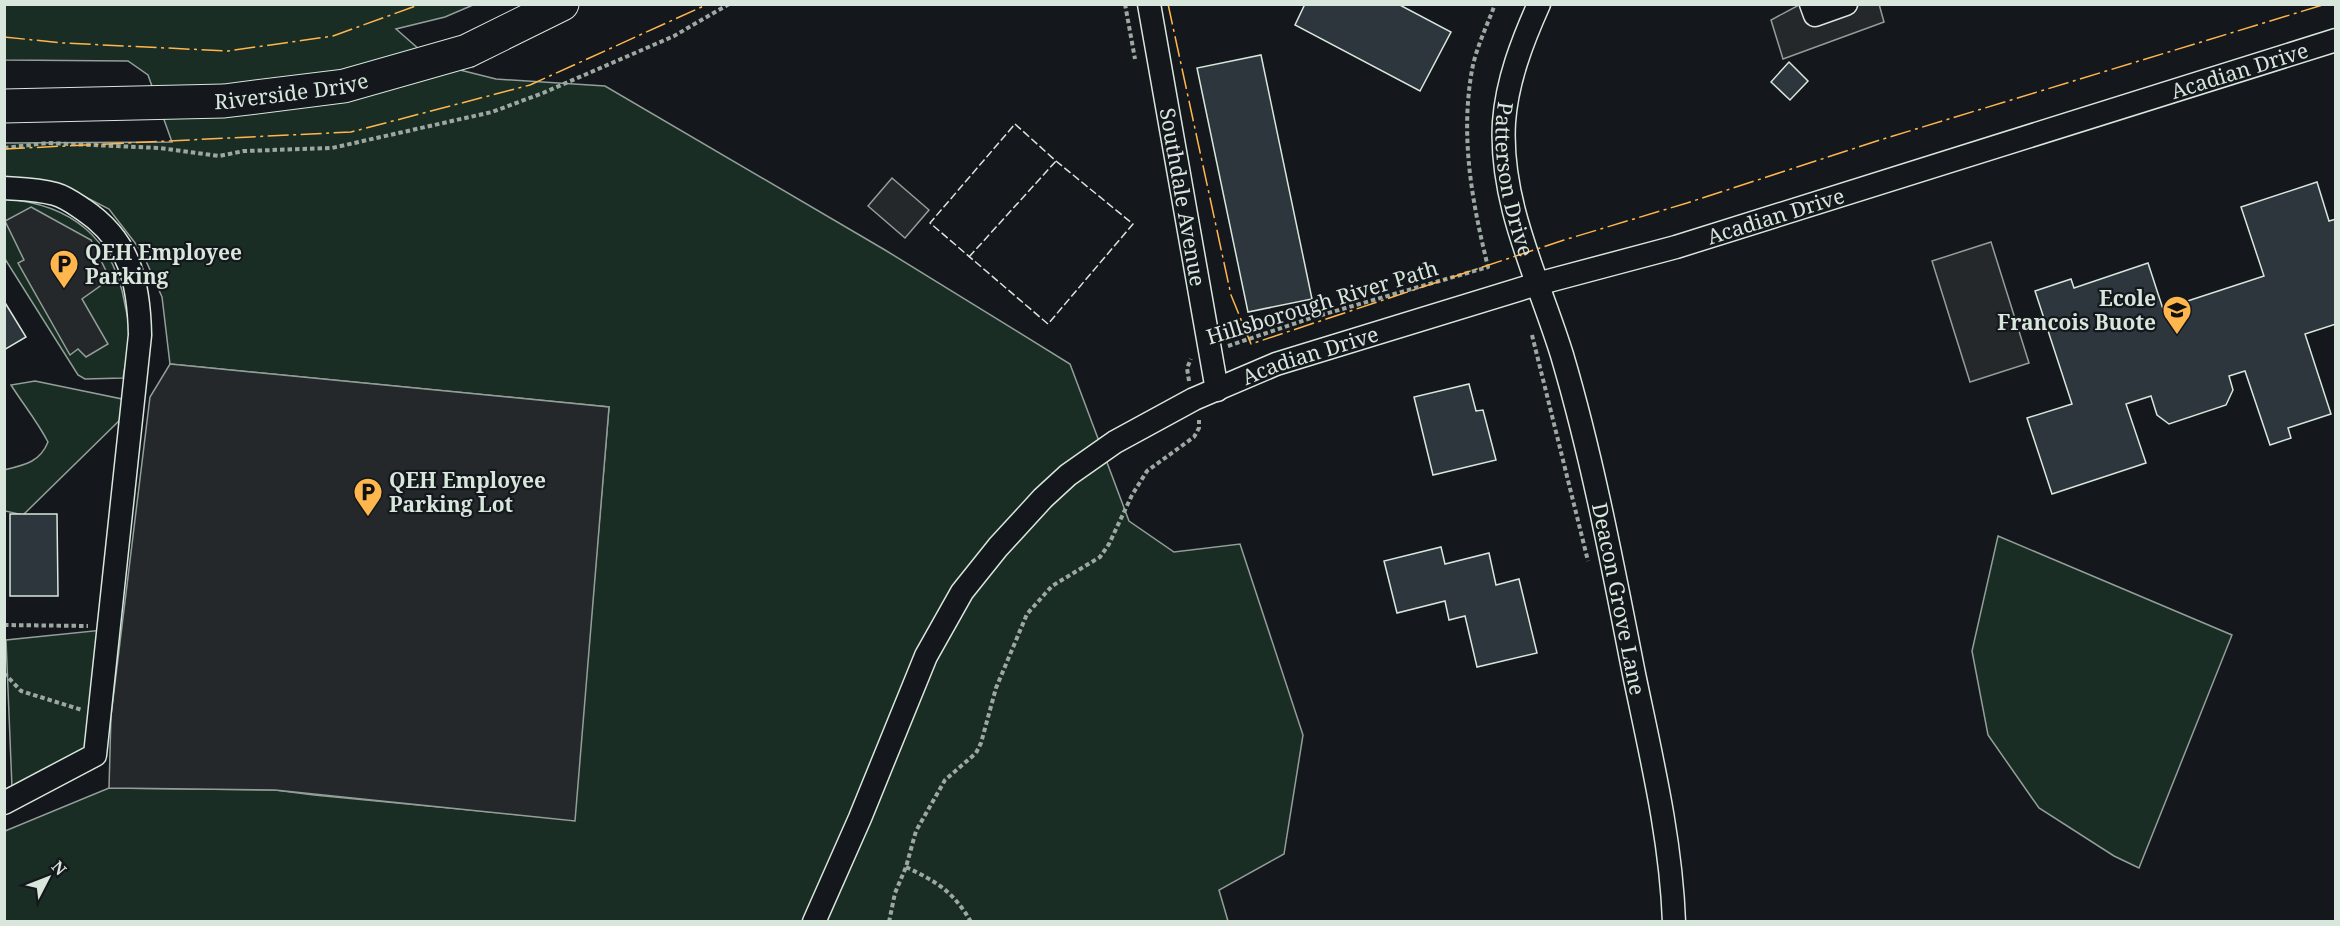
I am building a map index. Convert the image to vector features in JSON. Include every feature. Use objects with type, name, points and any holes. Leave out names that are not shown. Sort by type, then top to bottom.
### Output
[{"type":"highway","name":"Riverside Drive","points":[[4,106],[224,101],[344,86],[467,51],[562,4]]},
{"type":"street","name":"Southdale Avenue","points":[[1149,4],[1217,390]]},
{"type":"street","name":"Patterson Drive","points":[[1537,284],[1509,187],[1504,123],[1515,66],[1539,4]]},
{"type":"street","points":[[1811,4],[1815,15],[1846,4]]},
{"type":"street","name":"Acadian Drive","points":[[814,921],[860,818],[926,656],[962,592],[998,547],[1043,498],[1068,476],[1115,442],[1194,399],[1276,364],[1537,284],[1676,247],[2336,40]]},
{"type":"street","points":[[4,188],[37,190],[58,195],[96,218],[115,239],[133,273],[139,301],[140,335],[95,755],[4,803]]},
{"type":"street","name":"Deacon Grove Lane","points":[[1537,284],[1561,354],[1597,489],[1668,841],[1674,921]]},
{"type":"path","points":[[4,148],[47,143],[160,148],[219,156],[244,151],[332,147],[492,112],[543,93],[674,36],[729,4]]},
{"type":"path","name":"Hillsborough River Path","points":[[1227,346],[1311,318],[1488,267],[1474,209],[1467,122],[1473,68],[1495,4]]},
{"type":"path","points":[[1531,334],[1591,571]]},
{"type":"path","name":"Hillsborough River Path","points":[[889,921],[895,893],[906,867],[916,831],[945,780],[976,753],[981,743],[996,688],[1027,614],[1052,585],[1100,557],[1147,471],[1194,437],[1199,428],[1199,416],[1187,368],[1191,358],[1196,357]]},
{"type":"path","points":[[4,625],[109,626]]},
{"type":"path","points":[[4,673],[21,691],[99,716]]},
{"type":"path","points":[[906,867],[936,882],[952,894],[971,921]]},
{"type":"green space","points":[[5,5],[473,5],[445,17],[396,29],[436,64],[496,79],[605,86],[885,250],[1070,364],[1129,521],[1174,552],[1240,544],[1303,735],[1284,854],[1219,890],[1228,921],[5,921],[5,831],[109,788],[275,790],[574,820],[609,407],[170,364],[162,297],[142,252],[109,209],[70,189],[5,178],[4,143],[172,142],[148,75],[128,61],[5,60]]},
{"type":"green space","points":[[5,199],[50,208],[69,217],[100,243],[119,281],[129,322],[130,338],[123,378],[85,379],[78,375],[5,259]]},
{"type":"green space","points":[[35,381],[122,399],[125,415],[23,515],[5,511],[4,470],[31,462],[41,454],[48,442],[11,385]]},
{"type":"green space","points":[[1998,536],[2232,635],[2139,868],[2114,856],[2039,808],[1988,735],[1972,651]]},
{"type":"green space","points":[[103,630],[91,748],[12,788],[6,640]]},
{"type":"shaded area","points":[[1879,4],[1884,22],[1783,59],[1771,20],[1799,5]]},
{"type":"shaded area","points":[[892,178],[929,210],[905,238],[868,206]]},
{"type":"shaded area","name":"QEH Employee Parking","points":[[31,207],[91,240],[110,279],[82,299],[108,344],[86,357],[78,349],[70,355],[18,263],[24,260],[5,221]]},
{"type":"shaded area","points":[[1991,242],[2029,363],[1970,382],[1932,261]]},
{"type":"shaded area","name":"QEH Employee Parking Lot","points":[[170,364],[609,407],[575,821],[275,790],[109,788],[111,716],[150,397]]},
{"type":"building","points":[[1305,4],[1398,4],[1451,32],[1420,91],[1295,25]]},
{"type":"building","points":[[1261,55],[1312,299],[1248,312],[1197,68]]},
{"type":"building","points":[[1789,62],[1808,81],[1790,100],[1771,82]]},
{"type":"building","name":"Ecole Francois Buote","points":[[2317,182],[2329,221],[2336,219],[2336,324],[2305,334],[2331,414],[2288,428],[2291,438],[2270,445],[2245,371],[2229,376],[2233,390],[2226,405],[2169,424],[2157,415],[2151,396],[2126,404],[2146,463],[2052,494],[2027,418],[2072,404],[2035,291],[2071,279],[2074,288],[2148,263],[2163,309],[2264,276],[2241,207]]},
{"type":"building","points":[[4,301],[26,337],[4,350]]},
{"type":"building","points":[[1469,384],[1476,411],[1483,410],[1496,460],[1433,475],[1414,397]]},
{"type":"building","points":[[10,514],[57,514],[58,596],[10,596]]},
{"type":"building","points":[[1441,547],[1445,564],[1489,553],[1496,585],[1519,579],[1537,653],[1477,667],[1465,616],[1449,620],[1445,601],[1397,613],[1384,561]]},
{"type":"fence","points":[[1015,124],[1133,224],[1048,324],[930,223],[1015,124]]},
{"type":"fence","points":[[969,257],[1056,161]]},
{"type":"power","points":[[4,37],[63,43],[228,51],[333,36],[421,4]]},
{"type":"power","points":[[4,149],[351,132],[530,85],[708,4]]},
{"type":"power","points":[[1168,4],[1231,295],[1251,344],[1564,240],[1687,203],[1880,140],[2326,4]]},
{"type":"place","name":"QEH Employee Parking","points":[[64,290]]},
{"type":"place","name":"Ecole Francois Buote","points":[[2177,336]]},
{"type":"place","name":"QEH Employee Parking Lot","points":[[368,518]]}]
